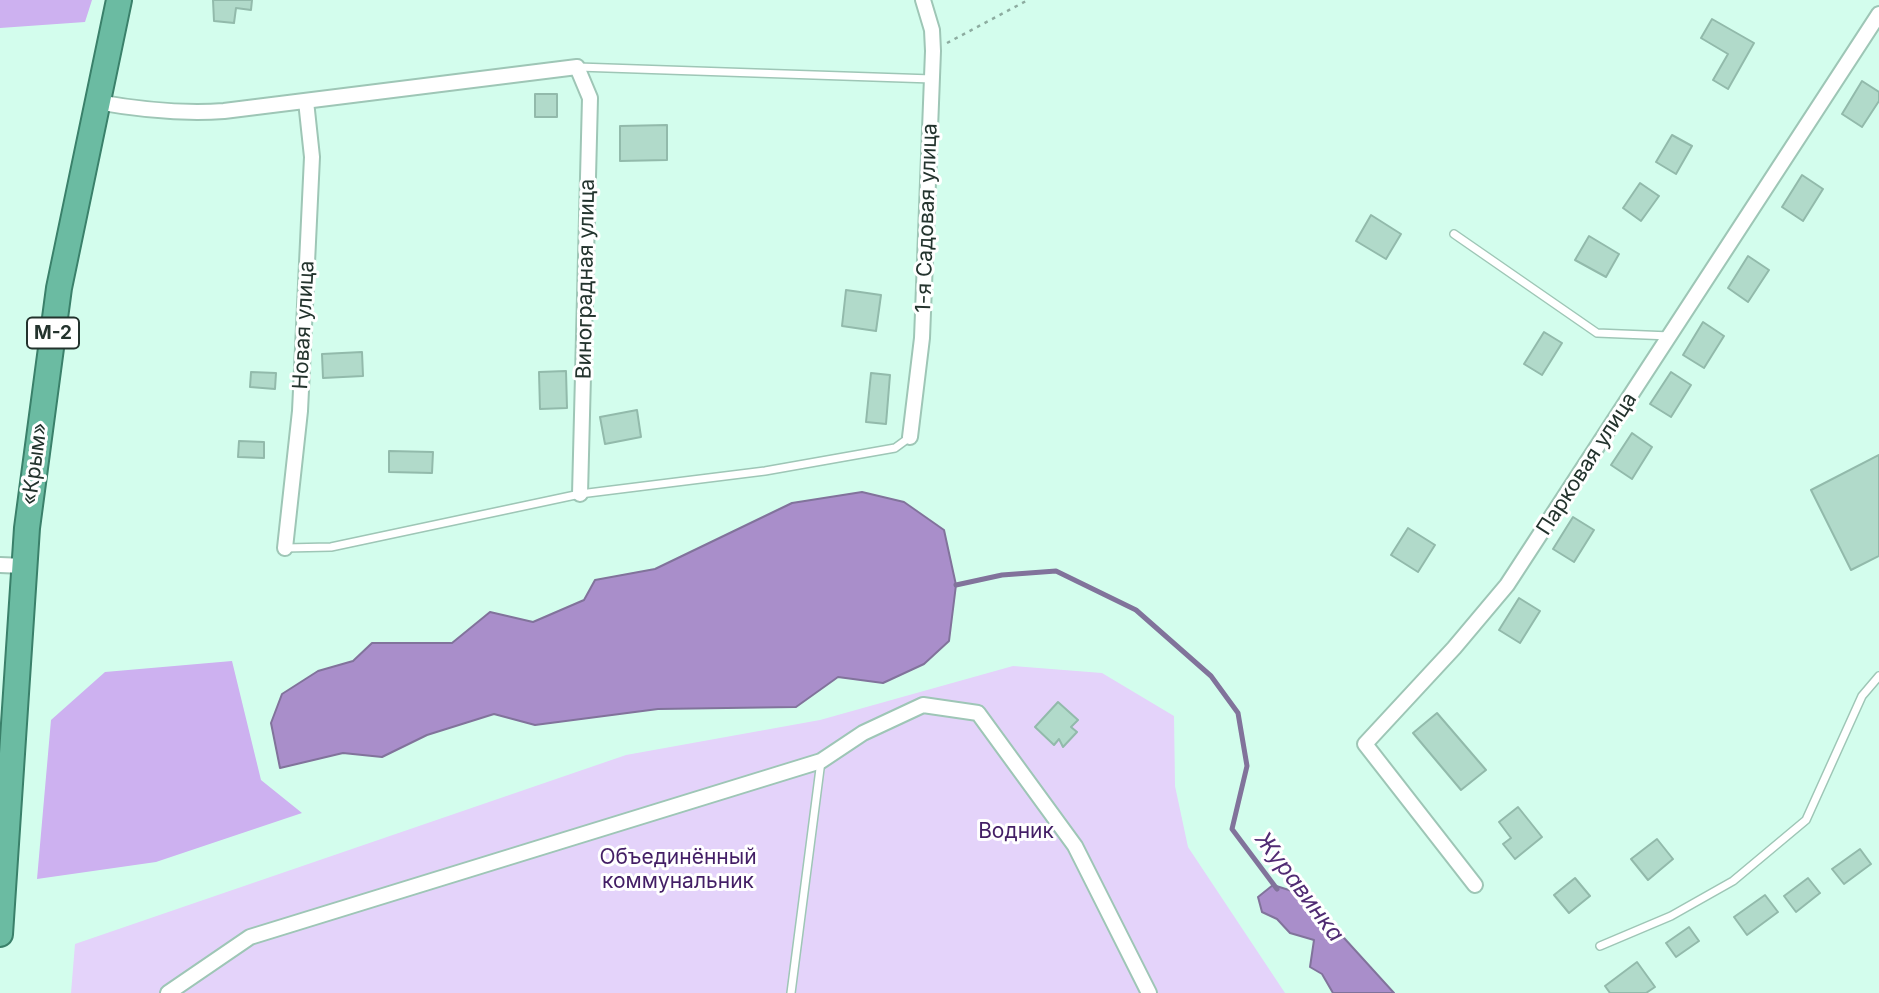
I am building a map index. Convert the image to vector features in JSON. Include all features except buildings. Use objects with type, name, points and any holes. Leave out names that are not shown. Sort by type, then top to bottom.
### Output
[{"type":"highway","name":"«Крым»","points":[[0,934],[12,566],[60,288],[119,0]]},
{"type":"street","name":"1-я Садовая улица","points":[[910,437],[922,338],[933,51],[932,30],[923,0]]},
{"type":"street","name":"Парковая улица","points":[[1475,885],[1365,744],[1454,648],[1507,585],[1879,14]]},
{"type":"street","points":[[97,102],[185,114],[577,67]]},
{"type":"street","name":"Виноградная улица","points":[[577,67],[590,98],[580,494]]},
{"type":"street","name":"Новая улица","points":[[285,548],[300,411],[312,157],[306,101]]},
{"type":"street","points":[[168,993],[250,937],[821,761],[863,733],[923,705],[978,713],[1075,846],[1149,993]]},
{"type":"lane","points":[[577,67],[932,79]]},
{"type":"lane","points":[[1454,234],[1597,333],[1671,336]]},
{"type":"lane","points":[[285,548],[331,547],[580,494],[765,471],[895,448],[910,437]]},
{"type":"lane","points":[[1600,946],[1671,916],[1733,881],[1806,820],[1863,696],[1879,676]]},
{"type":"lane","points":[[791,993],[821,761]]},
{"type":"path","points":[[933,51],[1028,0]]},
{"type":"green space","points":[[1013,666],[1102,673],[1174,716],[1175,786],[1188,847],[1285,993],[71,993],[75,944],[626,755],[820,720]]},
{"type":"shaded area","points":[[0,0],[92,0],[85,22],[0,28]]},
{"type":"shaded area","points":[[862,492],[904,502],[944,530],[956,585],[949,641],[924,664],[883,683],[838,677],[796,707],[658,709],[535,725],[494,714],[427,735],[382,757],[343,753],[280,768],[271,723],[282,694],[318,671],[353,661],[372,643],[452,643],[490,612],[533,622],[584,600],[595,580],[655,569],[792,503]]},
{"type":"shaded area","points":[[232,661],[261,780],[302,813],[156,862],[37,879],[51,720],[105,672]]},
{"type":"shaded area","points":[[1273,885],[1305,895],[1394,993],[1333,993],[1322,974],[1310,967],[1314,940],[1290,933],[1277,919],[1262,912],[1258,897]]},
{"type":"waterway","name":"Журавинка","points":[[956,585],[1002,575],[1056,571],[1136,610],[1211,676],[1238,713],[1247,766],[1232,829],[1277,889]]},
{"type":"park label","name":"Водник","points":[[1016,832]]},
{"type":"park label","name":"Объединённый коммунальник","points":[[678,870]]}]
